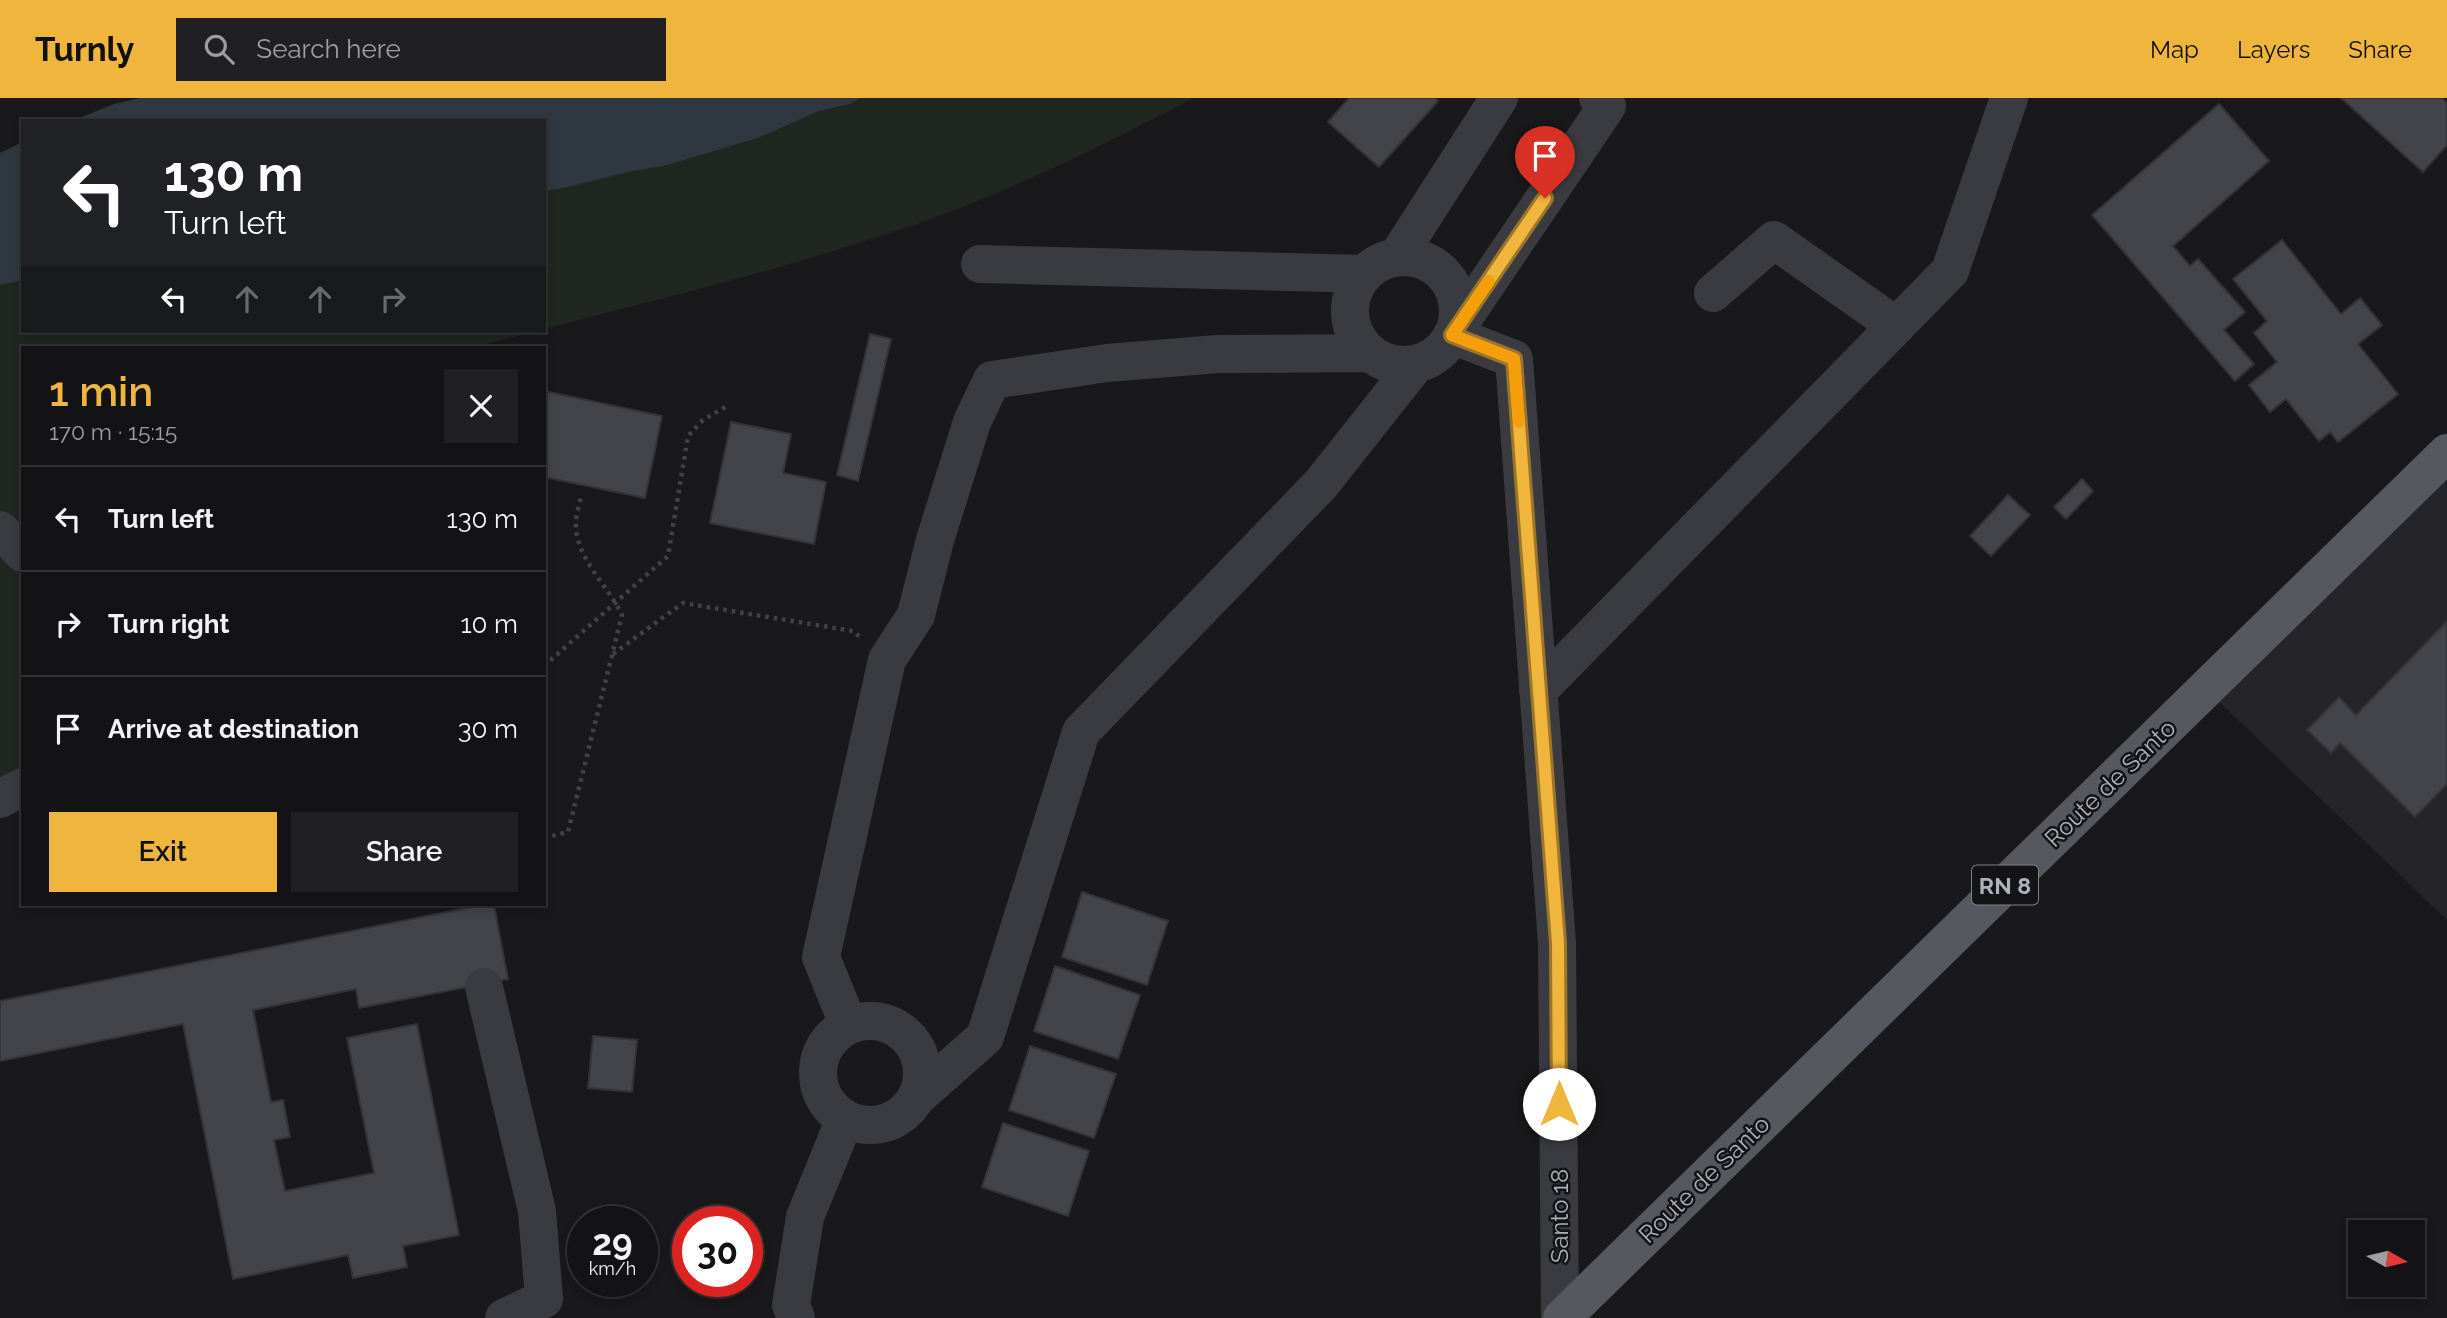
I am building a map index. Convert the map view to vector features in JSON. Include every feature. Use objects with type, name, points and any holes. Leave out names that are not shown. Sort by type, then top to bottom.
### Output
[{"type":"main road","name":"Route de Santo","points":[[1561,1318],[2447,453]]},
{"type":"street","points":[[1397,257],[1499,98]]},
{"type":"street","points":[[1452,335],[1457,315],[1456,296],[1447,279],[1433,265],[1416,258],[1397,257],[1379,263],[1364,274],[1354,290],[1349,307],[1352,326],[1357,340],[1370,354],[1386,363],[1397,365],[1416,364],[1433,357],[1452,335],[1606,106],[1598,98]]},
{"type":"street","points":[[1538,691],[1950,271],[2009,98]]},
{"type":"street","points":[[1713,293],[1774,240],[1896,326]]},
{"type":"street","points":[[980,264],[1364,274]]},
{"type":"street","name":"Santo 18","points":[[1452,335],[1514,359],[1558,943],[1561,1318]]},
{"type":"street","points":[[848,1024],[821,957],[887,660],[916,615],[935,540],[972,422],[992,380],[1107,363],[1218,354],[1370,354]]},
{"type":"street","points":[[916,1098],[922,1079],[921,1060],[914,1044],[901,1030],[885,1022],[866,1020],[848,1024],[827,1041],[819,1058],[818,1081],[823,1099],[835,1113],[862,1125],[885,1122],[904,1113],[916,1098],[985,1037],[1081,732],[1321,484],[1416,364]]},
{"type":"street","points":[[0,530],[21,551]]},
{"type":"street","points":[[0,799],[21,788]]},
{"type":"street","points":[[484,987],[537,1211],[544,1299],[504,1318]]},
{"type":"street","points":[[794,1311],[805,1217],[845,1119]]},
{"type":"path","points":[[546,664],[668,556],[688,436],[704,420],[727,406]]},
{"type":"path","points":[[546,838],[568,832],[622,615],[582,553],[575,524],[581,495]]},
{"type":"path","points":[[612,654],[683,603],[853,631],[887,660]]},
{"type":"shaded area","points":[[140,98],[860,98],[850,104],[819,111],[758,138],[664,166],[546,191],[546,119],[77,119],[114,104]]},
{"type":"shaded area","points":[[860,98],[1194,98],[1000,192],[933,218],[789,264],[546,328],[546,191],[664,166],[758,138],[819,111],[850,104]]},
{"type":"shaded area","points":[[21,143],[21,280],[0,285],[0,153]]},
{"type":"shaded area","points":[[21,280],[21,333],[529,333],[478,346],[21,346],[21,806],[0,817],[0,285]]},
{"type":"shaded area","points":[[2447,467],[2447,920],[2211,694]]},
{"type":"building","points":[[1349,98],[1435,98],[1438,101],[1379,167],[1328,122]]},
{"type":"building","points":[[2341,98],[2442,98],[2447,103],[2447,145],[2423,172]]},
{"type":"building","points":[[2219,104],[2269,161],[2173,246],[2190,266],[2198,259],[2245,312],[2224,330],[2254,364],[2235,381],[2092,215]]},
{"type":"building","points":[[2282,240],[2341,314],[2360,298],[2382,325],[2358,344],[2398,394],[2338,442],[2330,432],[2319,441],[2286,399],[2270,412],[2249,385],[2277,362],[2254,333],[2267,321],[2233,279]]},
{"type":"building","points":[[870,334],[891,339],[858,481],[837,475]]},
{"type":"building","points":[[546,391],[662,416],[645,498],[546,477]]},
{"type":"building","points":[[731,422],[791,434],[783,473],[826,482],[814,544],[710,523]]},
{"type":"building","points":[[2082,479],[2093,491],[2066,519],[2054,507]]},
{"type":"building","points":[[2008,495],[2030,515],[1991,556],[1970,536]]},
{"type":"building","points":[[2447,621],[2447,784],[2415,817],[2340,743],[2331,753],[2307,730],[2339,697],[2356,715]]},
{"type":"building","points":[[1082,892],[1168,921],[1147,985],[1062,957]]},
{"type":"building","points":[[477,906],[494,906],[508,979],[359,1008],[356,989],[253,1010],[271,1102],[283,1100],[290,1137],[274,1140],[285,1191],[374,1173],[347,1038],[417,1024],[459,1235],[403,1246],[407,1267],[353,1278],[348,1255],[233,1279],[183,1024],[0,1061],[0,1001]]},
{"type":"building","points":[[1055,966],[1140,995],[1118,1059],[1034,1031]]},
{"type":"building","points":[[593,1036],[637,1040],[632,1092],[588,1088]]},
{"type":"building","points":[[1030,1046],[1116,1074],[1094,1138],[1009,1110]]},
{"type":"building","points":[[1003,1123],[1089,1151],[1068,1216],[982,1187]]},
{"type":"slow traffic","points":[[1489,281],[1452,335],[1514,359],[1519,422]]},
{"type":"route","points":[[1545,198],[1452,335],[1514,359],[1558,943],[1559,1104]]}]
